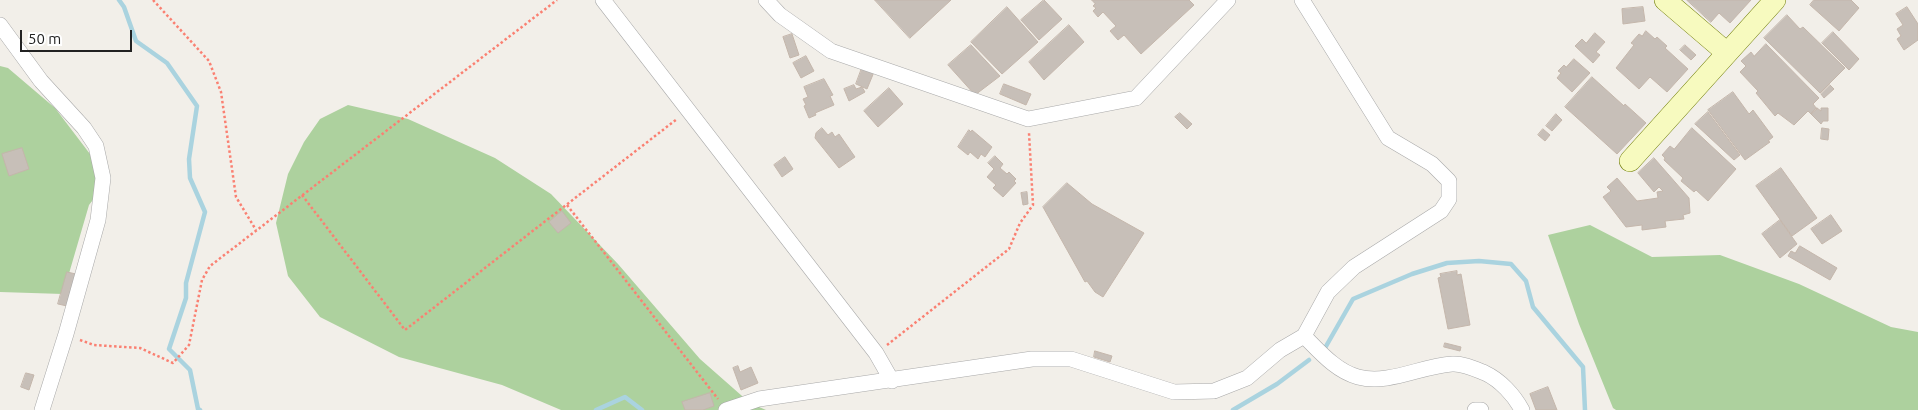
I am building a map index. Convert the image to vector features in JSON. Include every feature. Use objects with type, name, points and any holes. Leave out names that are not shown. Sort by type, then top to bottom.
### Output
[{"type":"street","points":[[603,0],[876,353],[892,381]]},
{"type":"street","points":[[766,0],[780,15],[831,51],[1028,119],[1136,98],[1228,0]]},
{"type":"street","points":[[726,410],[759,399],[1032,359],[1071,359],[1174,392],[1214,391],[1246,378],[1280,350],[1304,336],[1328,292],[1354,268],[1442,212],[1449,199],[1450,180],[1432,164],[1388,138],[1302,0]]},
{"type":"street","points":[[1665,0],[1727,53]]},
{"type":"street","points":[[1630,161],[1775,0]]},
{"type":"street","points":[[0,25],[41,81],[84,128],[96,146],[103,178],[98,220],[66,334],[42,410]]},
{"type":"street","points":[[1304,336],[1324,356],[1343,371],[1358,377],[1375,380],[1454,364],[1473,368],[1497,379],[1522,410]]},
{"type":"street","points":[[1475,410],[1481,410]]},
{"type":"path","points":[[153,0],[208,61],[222,92],[236,197],[256,230]]},
{"type":"path","points":[[66,334],[94,345],[140,348],[173,363],[189,345],[202,280],[210,266],[557,0]]},
{"type":"path","points":[[302,195],[405,330],[688,111]]},
{"type":"path","points":[[876,353],[1009,249],[1020,223],[1033,205],[1028,119]]},
{"type":"path","points":[[567,205],[726,410]]},
{"type":"green space","points":[[0,66],[8,68],[55,108],[109,179],[89,205],[63,294],[0,292]]},
{"type":"green space","points":[[348,105],[408,119],[495,158],[551,194],[618,264],[700,359],[750,403],[766,410],[561,410],[502,385],[399,357],[320,317],[288,276],[276,223],[288,174],[304,142],[320,119]]},
{"type":"green space","points":[[1590,225],[1652,257],[1720,255],[1799,284],[1891,327],[1918,332],[1918,410],[1616,410],[1613,408],[1579,324],[1548,235]]},
{"type":"building","points":[[875,0],[951,0],[910,38]]},
{"type":"building","points":[[1044,0],[1062,19],[1039,40],[1021,20]]},
{"type":"building","points":[[1092,0],[1189,0],[1194,5],[1141,54],[1124,35],[1118,40],[1110,31],[1116,26],[1103,12],[1098,17],[1093,11],[1096,8],[1093,6],[1095,4]]},
{"type":"building","points":[[1687,0],[1751,0],[1730,23],[1719,13],[1711,22]]},
{"type":"building","points":[[1814,0],[1851,0],[1859,8],[1839,31],[1810,5]]},
{"type":"building","points":[[1007,7],[1038,42],[1002,74],[971,42]]},
{"type":"building","points":[[1643,7],[1645,21],[1623,24],[1622,9]]},
{"type":"building","points":[[1907,7],[1918,24],[1918,40],[1904,50],[1897,39],[1901,36],[1897,29],[1903,25],[1896,14]]},
{"type":"building","points":[[1787,15],[1800,29],[1803,27],[1845,68],[1820,93],[1764,38]]},
{"type":"building","points":[[1069,25],[1084,42],[1044,80],[1029,62]]},
{"type":"building","points":[[1646,31],[1655,39],[1657,37],[1667,46],[1665,48],[1688,69],[1667,92],[1650,77],[1639,89],[1616,68],[1634,45],[1631,43],[1639,34],[1642,36]]},
{"type":"building","points":[[1833,32],[1859,59],[1849,70],[1822,43]]},
{"type":"building","points":[[1595,33],[1605,42],[1596,52],[1600,55],[1593,63],[1575,46],[1582,39],[1586,43]]},
{"type":"building","points":[[792,34],[799,55],[790,58],[783,37]]},
{"type":"building","points":[[1766,44],[1819,98],[1813,104],[1817,109],[1811,114],[1808,111],[1794,125],[1778,113],[1775,116],[1756,93],[1758,91],[1740,72],[1746,66],[1741,61],[1751,52],[1754,56]]},
{"type":"building","points":[[971,45],[1000,76],[975,95],[948,65]]},
{"type":"building","points":[[1685,45],[1696,55],[1691,60],[1680,50]]},
{"type":"building","points":[[806,56],[814,71],[801,78],[793,63]]},
{"type":"building","points":[[1574,59],[1590,73],[1572,92],[1557,78],[1561,73],[1558,71],[1564,65],[1566,67]]},
{"type":"building","points":[[862,68],[874,72],[867,89],[856,84]]},
{"type":"building","points":[[1592,77],[1646,123],[1617,154],[1565,107]]},
{"type":"building","points":[[824,79],[833,95],[830,96],[834,105],[815,113],[816,115],[809,118],[804,106],[806,105],[803,99],[808,97],[804,87]]},
{"type":"building","points":[[1004,84],[1031,94],[1026,105],[1000,94]]},
{"type":"building","points":[[854,85],[856,89],[862,87],[865,92],[849,101],[844,89]]},
{"type":"building","points":[[1830,85],[1834,89],[1824,98],[1821,94]]},
{"type":"building","points":[[889,88],[903,104],[878,127],[864,111]]},
{"type":"building","points":[[1733,92],[1749,114],[1753,110],[1773,137],[1768,141],[1770,142],[1745,160],[1708,110]]},
{"type":"building","points":[[1817,108],[1821,111],[1821,108],[1828,108],[1828,121],[1823,121],[1821,124],[1811,114]]},
{"type":"building","points":[[1708,112],[1740,155],[1734,160],[1695,124]]},
{"type":"building","points":[[1180,113],[1192,124],[1187,129],[1175,117]]},
{"type":"building","points":[[1556,114],[1562,120],[1552,131],[1546,126]]},
{"type":"building","points":[[822,128],[828,135],[832,132],[835,137],[839,134],[855,157],[839,168],[815,138],[816,133]]},
{"type":"building","points":[[1692,128],[1736,169],[1708,201],[1696,190],[1694,192],[1681,181],[1683,178],[1664,160],[1665,158],[1662,155],[1670,146],[1674,149]]},
{"type":"building","points":[[1822,128],[1829,129],[1828,140],[1821,139]]},
{"type":"building","points":[[1543,129],[1550,135],[1545,141],[1538,135]]},
{"type":"building","points":[[969,130],[971,132],[972,130],[992,147],[985,157],[981,154],[978,159],[970,152],[968,155],[958,147]]},
{"type":"building","points":[[22,148],[29,169],[9,176],[2,154]]},
{"type":"building","points":[[995,156],[1003,164],[1000,168],[1007,174],[1009,172],[1016,179],[1014,181],[1016,183],[1003,197],[993,188],[996,185],[987,177],[994,169],[988,163]]},
{"type":"building","points":[[785,157],[793,169],[782,177],[774,165]]},
{"type":"building","points":[[1654,158],[1689,198],[1690,213],[1683,215],[1684,219],[1665,221],[1666,227],[1642,230],[1642,225],[1626,227],[1603,197],[1611,191],[1607,187],[1617,178],[1637,201],[1658,198],[1657,192],[1663,191],[1659,187],[1654,192],[1638,173]]},
{"type":"building","points":[[1781,168],[1817,218],[1792,236],[1756,186]]},
{"type":"building","points":[[1067,183],[1092,204],[1144,233],[1103,297],[1095,292],[1087,281],[1085,282],[1043,207]]},
{"type":"building","points":[[1027,192],[1028,204],[1023,205],[1021,193]]},
{"type":"building","points":[[562,211],[571,223],[558,233],[549,222]]},
{"type":"building","points":[[1831,215],[1842,231],[1822,244],[1811,229]]},
{"type":"building","points":[[1780,220],[1797,244],[1780,258],[1762,234]]},
{"type":"building","points":[[1800,246],[1837,268],[1830,280],[1788,256],[1791,251],[1795,253]]},
{"type":"building","points":[[1457,271],[1457,275],[1461,274],[1470,325],[1448,329],[1438,278],[1441,277],[1440,274]]},
{"type":"building","points":[[67,272],[76,274],[67,306],[58,304]]},
{"type":"building","points":[[1445,343],[1461,347],[1460,351],[1444,347]]},
{"type":"building","points":[[1095,351],[1112,356],[1110,362],[1094,357]]},
{"type":"building","points":[[738,366],[740,372],[751,367],[758,383],[741,390],[733,368]]},
{"type":"building","points":[[26,373],[34,375],[29,390],[21,387]]},
{"type":"building","points":[[1548,387],[1557,410],[1536,410],[1530,394]]},
{"type":"building","points":[[710,393],[714,406],[703,410],[685,410],[682,402]]},
{"type":"waterway","points":[[119,0],[124,7],[136,41],[167,63],[197,106],[189,159],[190,178],[205,212],[186,283],[186,298],[169,349],[190,370],[198,409],[200,410]]},
{"type":"waterway","points":[[1325,348],[1353,299],[1412,274],[1447,263],[1479,261],[1511,264],[1526,281],[1533,307],[1583,367],[1585,410]]},
{"type":"waterway","points":[[1233,410],[1277,384],[1309,360]]},
{"type":"waterway","points":[[596,410],[625,397],[642,410]]}]
